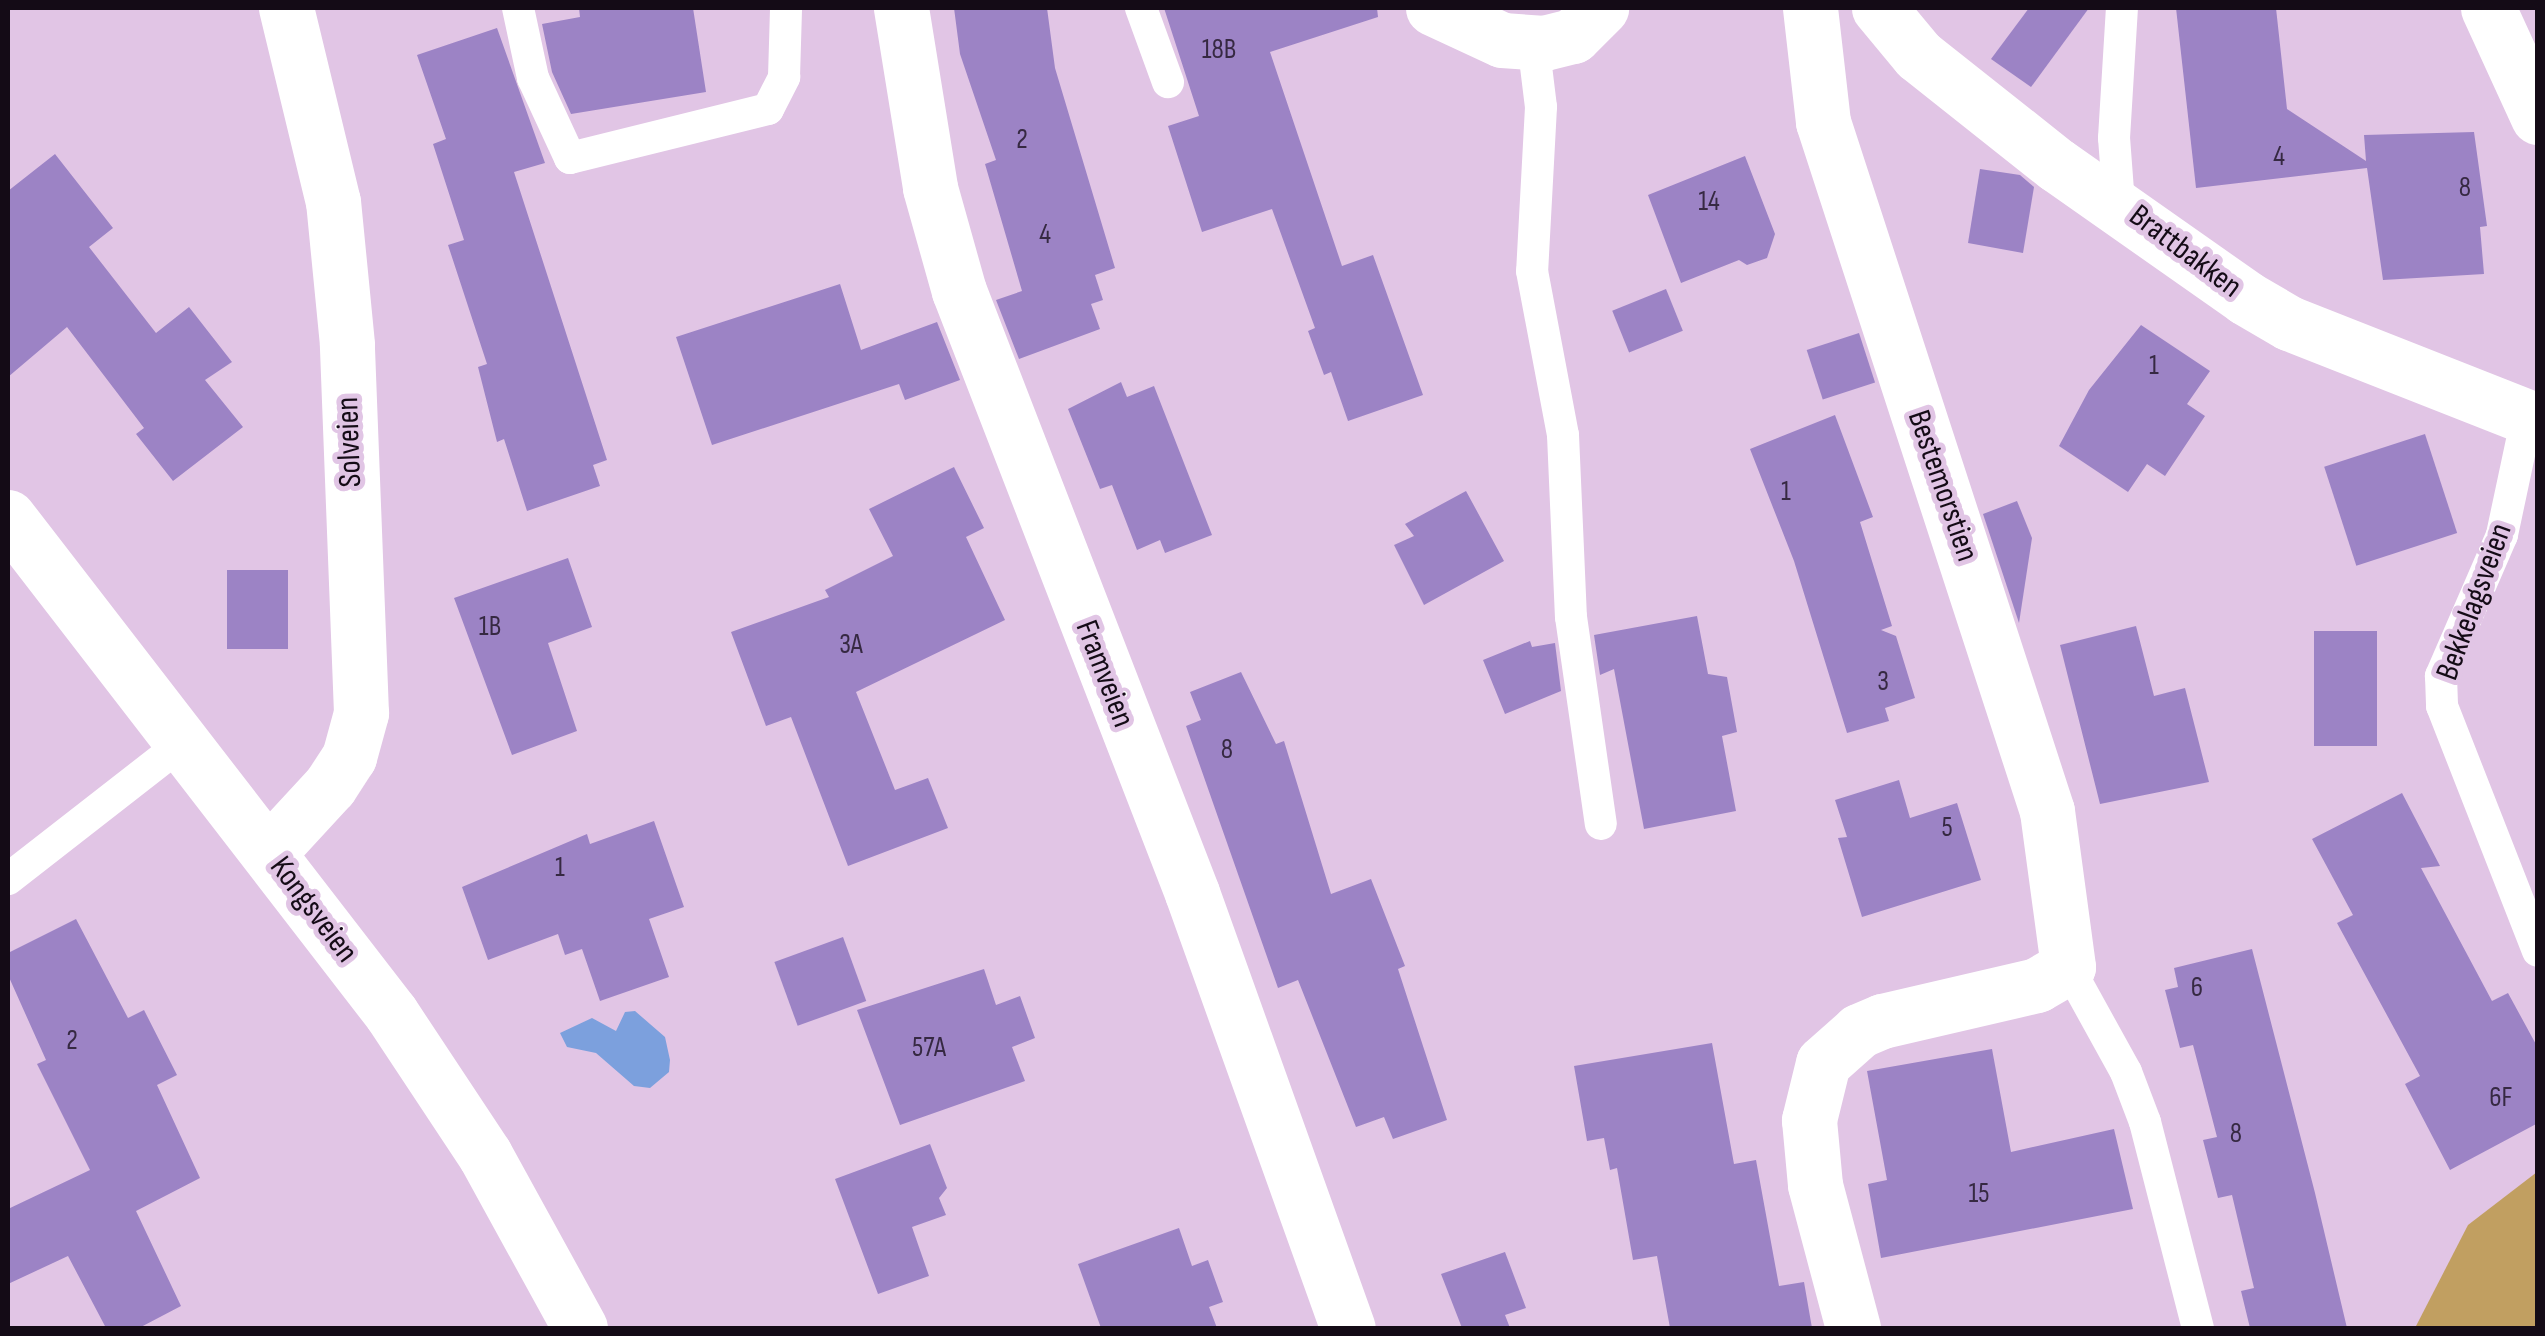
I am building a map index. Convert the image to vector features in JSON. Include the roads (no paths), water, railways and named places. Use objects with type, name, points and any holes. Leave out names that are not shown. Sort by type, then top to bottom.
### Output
[{"type":"street","name":"Solveien","points":[[269,852],[330,786],[349,757],[361,713],[347,344],[334,220],[318,125],[286,8]]},
{"type":"street","name":"Framveien","points":[[901,8],[930,188],[960,291],[1192,893],[1348,1328]]},
{"type":"street","points":[[1433,8],[1502,40],[1533,42],[1573,36],[1600,8]]},
{"type":"street","name":"Bestemorstien","points":[[1810,8],[1823,122],[2048,811],[2068,967]]},
{"type":"street","name":"Brattbakken","points":[[1878,8],[1918,55],[2057,165],[2288,323],[2532,419]]},
{"type":"street","points":[[2488,8],[2538,118]]},
{"type":"street","name":"Kongsveien","points":[[8,517],[269,852],[445,1092],[580,1328]]},
{"type":"street","points":[[1852,1328],[1816,1185],[1809,1120],[1822,1063],[1859,1030],[1882,1021],[2037,985],[2068,967]]},
{"type":"lane","points":[[518,8],[533,78],[570,158],[768,109],[784,77],[786,8]]},
{"type":"lane","points":[[1141,8],[1168,82]]},
{"type":"lane","points":[[2119,204],[2114,138],[2122,8]]},
{"type":"lane","points":[[1533,42],[1541,107],[1530,243],[1563,436],[1571,617],[1601,824]]},
{"type":"lane","name":"Bekkelagsveien","points":[[2532,419],[2502,535],[2441,676],[2442,706],[2538,951]]},
{"type":"lane","points":[[8,879],[183,743]]},
{"type":"lane","name":"Bestemorstien","points":[[2068,967],[2126,1072],[2145,1122],[2198,1328]]},
{"type":"water","points":[[635,1011],[665,1037],[670,1060],[669,1072],[650,1088],[634,1086],[596,1053],[567,1047],[560,1033],[592,1018],[616,1031],[625,1012]]}]
